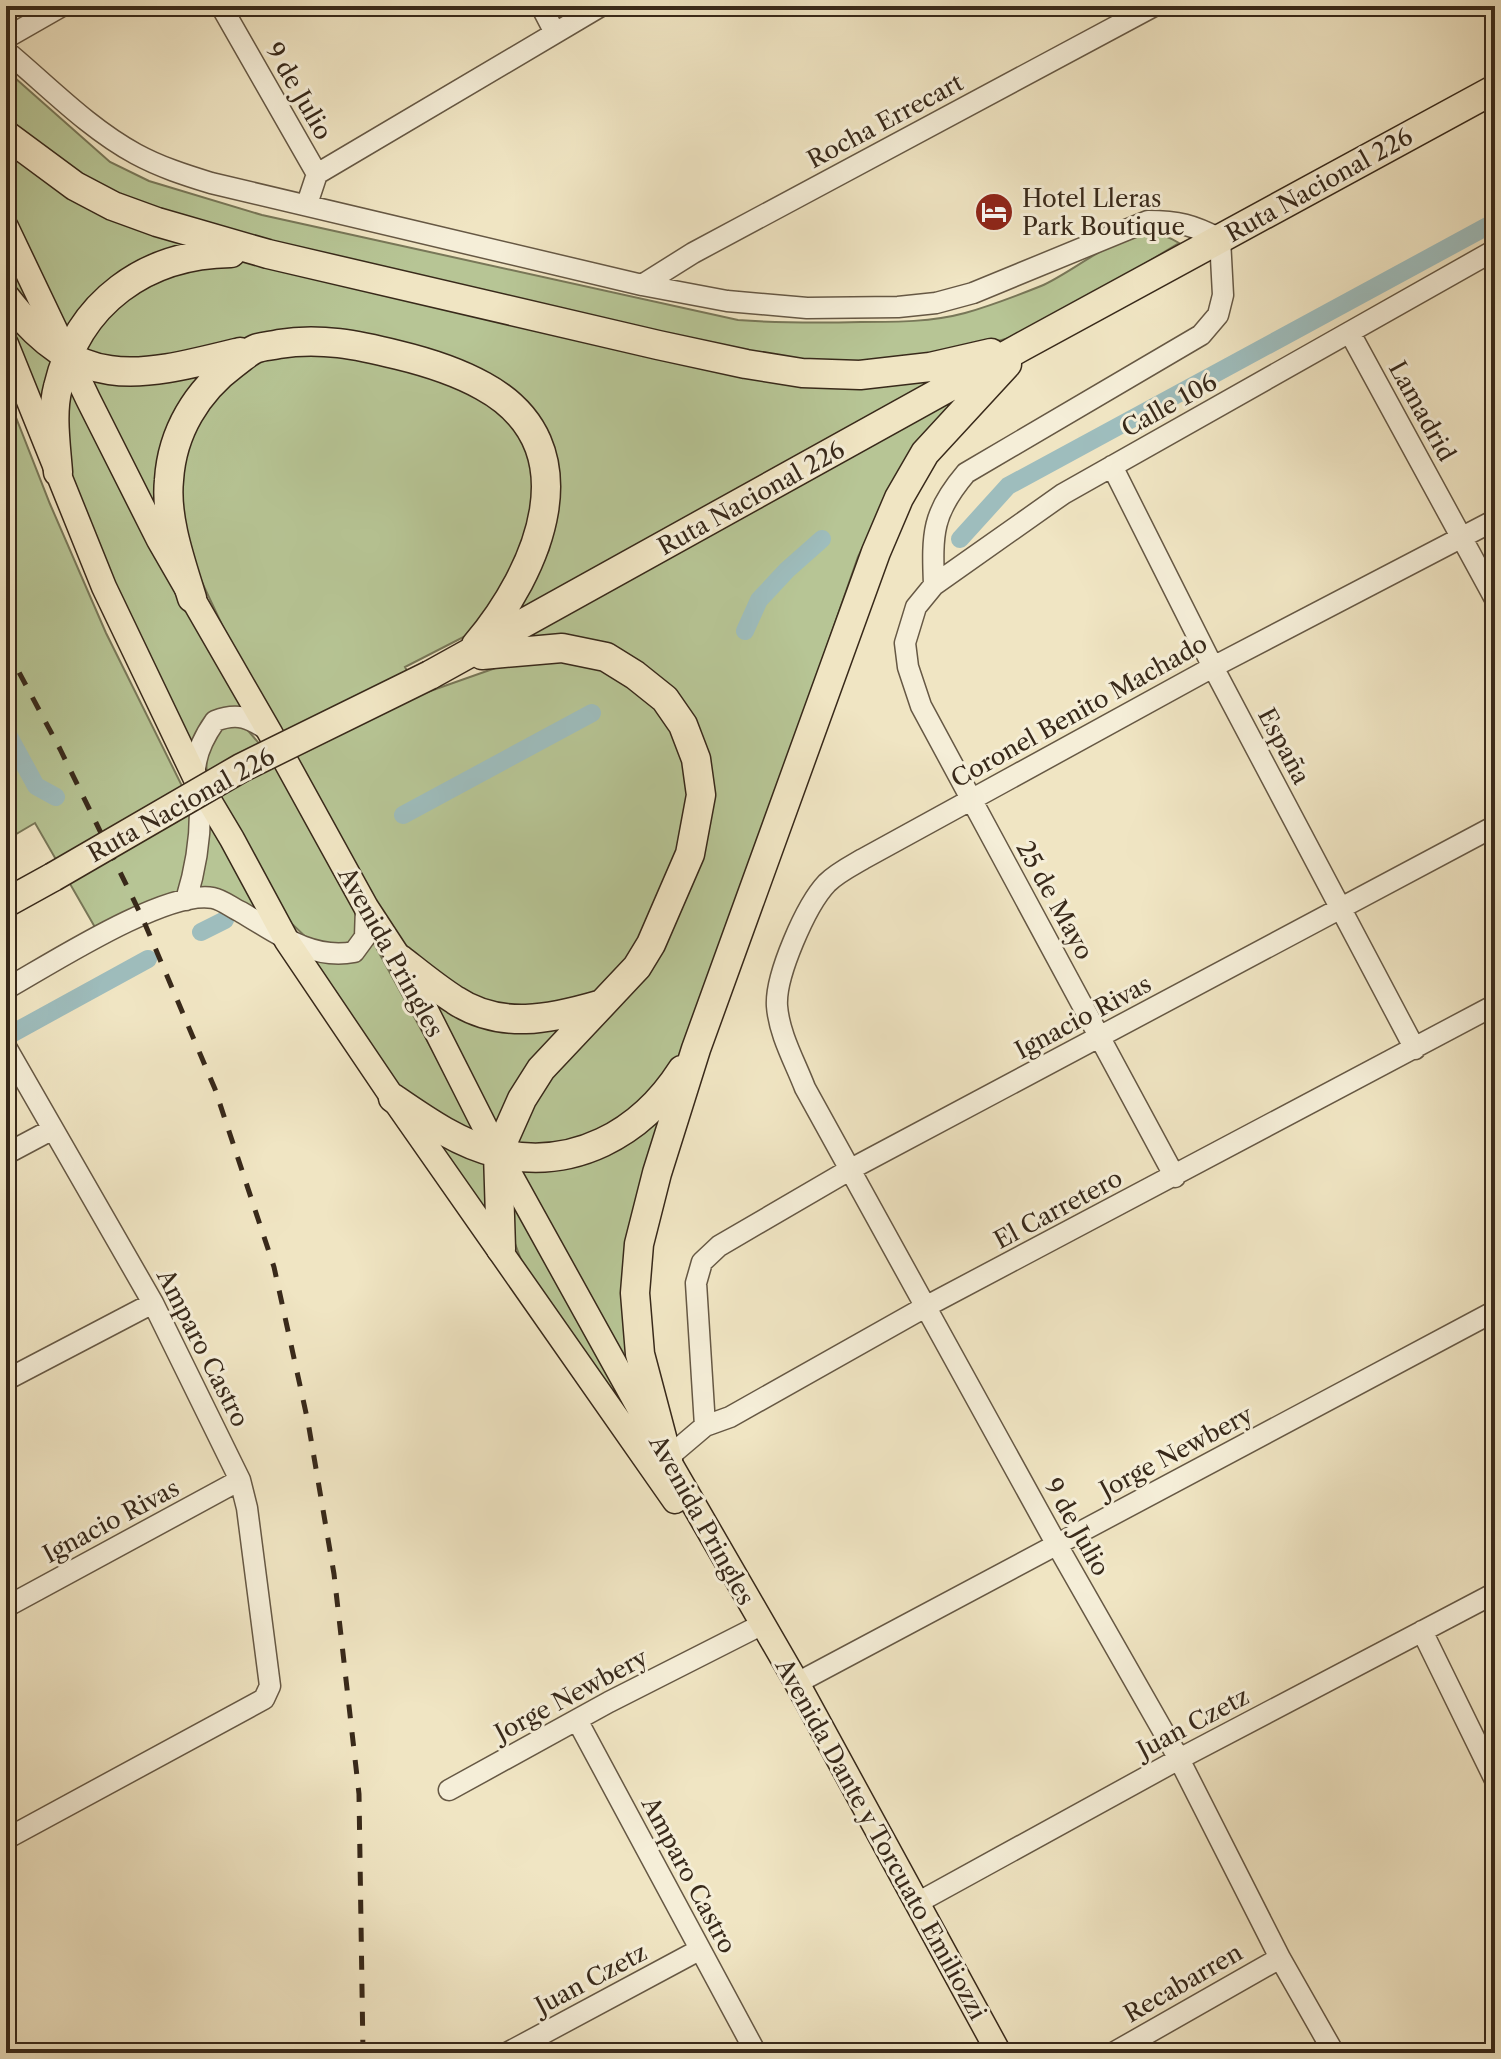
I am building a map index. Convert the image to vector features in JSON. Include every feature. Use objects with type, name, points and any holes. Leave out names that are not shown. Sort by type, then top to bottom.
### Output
[{"type":"highway","name":"Ruta Nacional 226","points":[[6,903],[241,768],[465,658],[1023,346],[1495,89]]},
{"type":"highway","points":[[6,135],[75,186],[113,206],[171,227],[268,254],[746,364],[802,373],[860,375],[930,367],[1023,346]]},
{"type":"highway","points":[[58,472],[55,431],[57,388],[82,328],[110,295],[140,274],[171,261],[199,254],[268,254]]},
{"type":"highway","points":[[6,298],[24,321],[69,358],[99,369],[134,374],[168,370],[304,340],[331,342],[367,347],[431,363],[484,386],[510,406],[539,446],[547,474],[547,500],[535,551],[500,617],[465,658]]},
{"type":"highway","points":[[660,1464],[640,1354],[636,1281],[639,1244],[657,1173],[696,1049],[870,567],[899,498],[925,453],[1023,346]]},
{"type":"highway","points":[[192,598],[175,544],[168,481],[177,436],[194,404],[218,376],[256,349]]},
{"type":"highway","points":[[465,658],[518,650],[562,648],[606,657],[665,699],[683,725],[696,759],[701,795],[690,854],[651,944],[637,967],[541,1069],[522,1099],[498,1153],[501,1249]]},
{"type":"highway","points":[[400,959],[457,1002],[487,1015],[519,1020],[558,1017],[600,1005]]},
{"type":"highway","points":[[393,1098],[432,1126],[498,1153],[565,1156],[600,1145],[643,1117],[671,1088],[696,1049]]},
{"type":"main road","name":"Avenida Pringles","points":[[6,227],[159,540],[366,907],[400,959],[660,1464]]},
{"type":"main road","name":"Avenida Pringles","points":[[6,344],[104,587],[195,777],[287,941],[393,1098],[660,1464],[761,1625]]},
{"type":"main road","name":"Avenida Dante y Torcuato Emiliozzi","points":[[761,1625],[797,1683],[999,2053]]},
{"type":"street","points":[[6,38],[62,6]]},
{"type":"street","name":"9 de Julio","points":[[221,6],[317,174],[307,204]]},
{"type":"street","points":[[541,6],[555,33]]},
{"type":"street","points":[[317,174],[601,6]]},
{"type":"street","name":"Rocha Errecart","points":[[642,285],[681,259],[1154,6]]},
{"type":"street","points":[[6,51],[107,136],[137,155],[170,170],[211,183],[642,285],[763,305],[898,307],[936,303],[973,293],[1148,221],[1177,221],[1220,239],[1223,295],[1218,315],[1201,335],[966,473],[950,492],[939,512],[932,539],[934,585]]},
{"type":"street","name":"Calle 106","points":[[905,643],[916,607],[934,585],[1063,494],[1495,250]]},
{"type":"street","name":"Lamadrid","points":[[1350,333],[1495,599]]},
{"type":"street","name":"España","points":[[1112,466],[1213,667],[1415,1049]]},
{"type":"street","name":"Coronel Benito Machado","points":[[779,1023],[779,980],[811,902],[829,881],[863,859],[1213,667],[1495,520]]},
{"type":"street","name":"25 de Mayo","points":[[905,643],[908,667],[921,706],[1175,1177]]},
{"type":"street","points":[[186,900],[199,846],[200,807],[195,777],[198,754],[205,735],[215,721],[240,715],[269,731]]},
{"type":"street","name":"Ignacio Rivas","points":[[705,1426],[696,1283],[702,1262],[719,1246],[851,1169],[1495,826]]},
{"type":"street","points":[[6,989],[100,936],[186,900],[216,899],[287,941],[336,955],[354,952],[365,937],[366,907]]},
{"type":"street","name":"El Carretero","points":[[660,1464],[705,1426],[730,1417],[927,1306],[1495,1005]]},
{"type":"street","name":"9 de Julio","points":[[779,1023],[805,1088],[1179,1759],[1280,1958],[1334,2053]]},
{"type":"street","name":"Amparo Castro","points":[[6,1047],[153,1303],[240,1480],[247,1508],[270,1686],[264,1699],[6,1839]]},
{"type":"street","points":[[6,1154],[53,1129]]},
{"type":"street","points":[[6,1380],[153,1303]]},
{"type":"street","name":"Jorge Newbery","points":[[797,1683],[1495,1311]]},
{"type":"street","name":"Ignacio Rivas","points":[[6,1607],[240,1480]]},
{"type":"street","name":"Juan Czetz","points":[[917,1903],[1179,1759],[1495,1593]]},
{"type":"street","name":"Jorge Newbery","points":[[449,1790],[761,1625]]},
{"type":"street","points":[[1422,1631],[1495,1780]]},
{"type":"street","name":"Amparo Castro","points":[[577,1720],[756,2053]]},
{"type":"street","name":"Juan Czetz","points":[[507,2053],[699,1950]]},
{"type":"street","name":"Recabarren","points":[[1113,2053],[1280,1958]]},
{"type":"green space","points":[[6,70],[110,162],[149,181],[262,215],[738,320],[830,323],[940,318],[984,307],[1041,286],[1127,239],[1145,235],[1162,236],[1179,243],[1036,330],[943,357],[792,367],[131,208],[6,128]]},
{"type":"green space","points":[[6,142],[211,246],[187,249],[70,340],[6,207]]},
{"type":"green space","points":[[6,245],[50,332],[6,286]]},
{"type":"green space","points":[[234,259],[674,357],[962,367],[506,625],[549,550],[555,512],[532,421],[401,347],[168,364],[79,352],[95,323],[141,282]]},
{"type":"green space","points":[[6,317],[62,356],[50,430]]},
{"type":"green space","points":[[331,352],[464,386],[514,424],[532,452],[539,511],[487,625],[405,667],[419,695],[521,659],[609,665],[664,707],[691,762],[683,846],[638,951],[597,997],[530,1014],[466,1001],[401,943],[356,873],[232,646],[191,559],[182,534],[179,459],[216,393],[262,357]]},
{"type":"green space","points":[[214,368],[196,388],[167,533],[84,373]]},
{"type":"green space","points":[[70,378],[245,711],[192,746],[116,591],[77,494],[66,453]]},
{"type":"green space","points":[[981,379],[891,489],[858,557],[683,1060],[601,1139],[511,1148],[544,1073],[615,1001],[709,804],[662,683],[512,641]]},
{"type":"green space","points":[[6,392],[106,633],[187,796],[194,820],[181,896],[100,936],[35,823],[6,840]]},
{"type":"green space","points":[[226,723],[245,727],[274,761],[358,915],[355,940],[340,948],[312,943],[291,923],[207,773],[210,746]]},
{"type":"green space","points":[[210,824],[267,922],[198,889]]},
{"type":"green space","points":[[372,940],[481,1139],[400,1089],[315,961],[339,963]]},
{"type":"green space","points":[[418,981],[462,1012],[574,1021],[498,1137]]},
{"type":"green space","points":[[675,1091],[641,1205],[641,1398],[510,1160],[564,1164]]},
{"type":"green space","points":[[424,1127],[491,1158],[493,1228]]},
{"type":"green space","points":[[507,1187],[651,1455],[524,1268],[507,1222]]},
{"type":"waterway","points":[[960,539],[1008,486],[1495,222]]},
{"type":"waterway","points":[[745,631],[759,600],[822,539]]},
{"type":"waterway","points":[[403,815],[592,713]]},
{"type":"waterway","points":[[6,731],[36,786],[56,797]]},
{"type":"waterway","points":[[201,932],[225,920]]},
{"type":"waterway","points":[[13,1033],[148,959]]},
{"type":"railway","points":[[6,648],[60,749],[142,917],[215,1089],[274,1267],[308,1422],[334,1574],[359,1794],[363,2053]]},
{"type":"place","name":"Hotel Lleras Park Boutique","points":[[994,212]]}]
